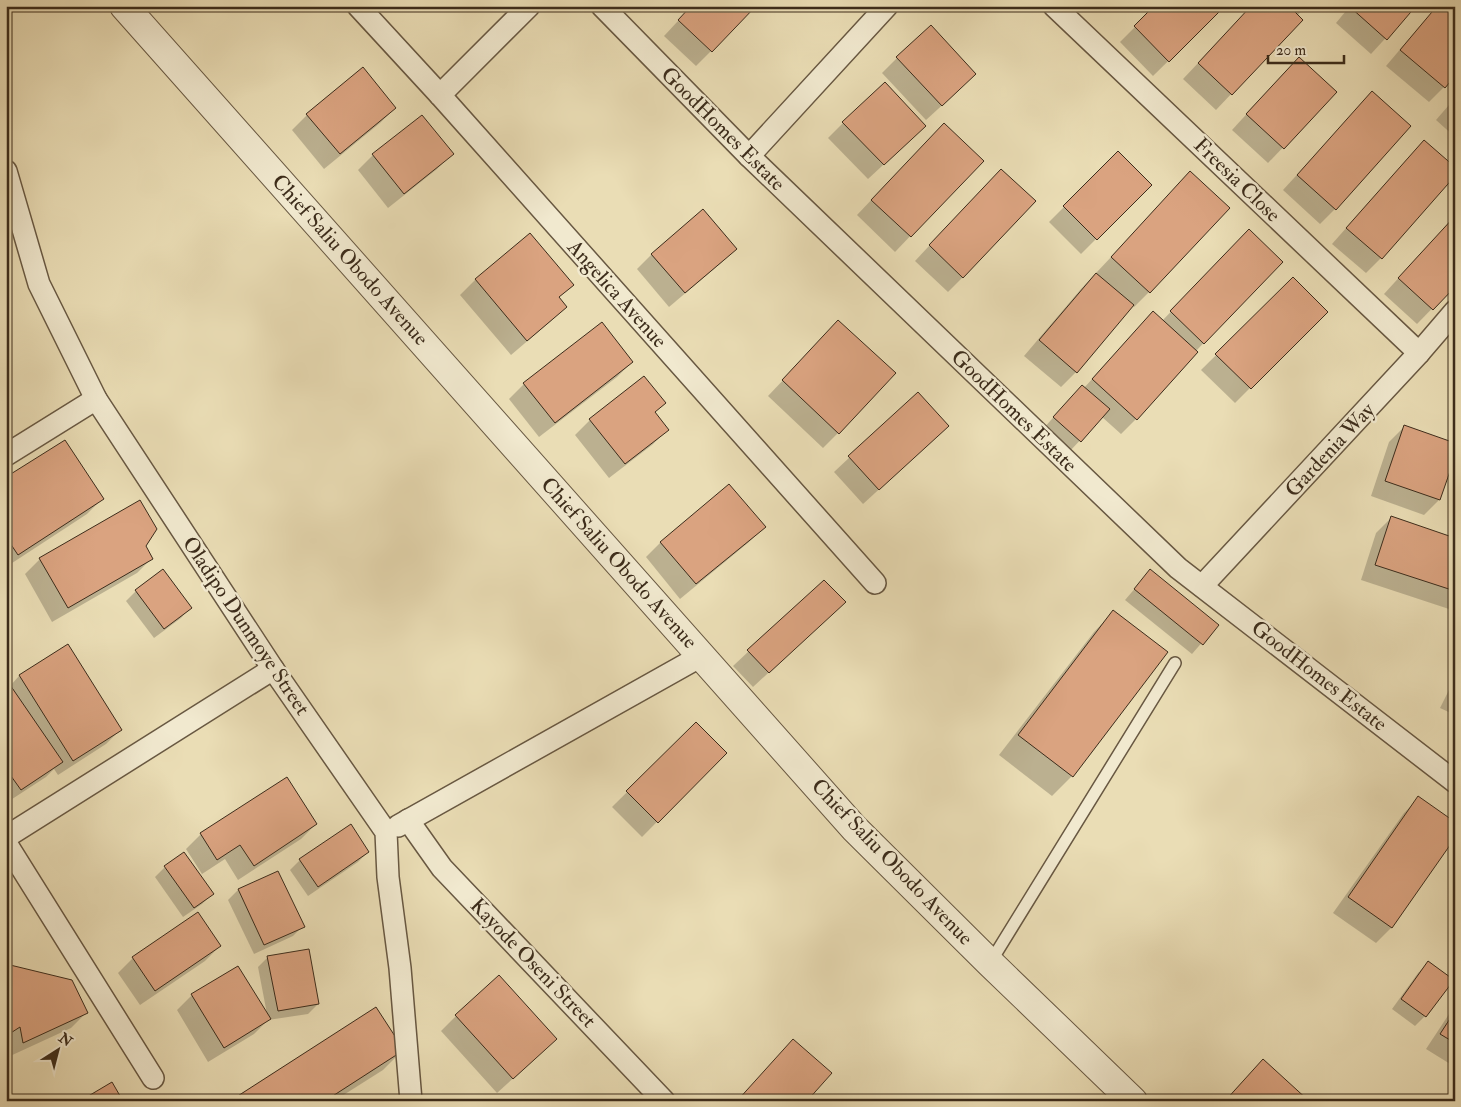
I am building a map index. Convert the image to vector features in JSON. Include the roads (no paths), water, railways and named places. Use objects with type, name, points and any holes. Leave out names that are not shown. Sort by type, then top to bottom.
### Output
[{"type":"street","name":"Chief Saliu Obodo Avenue","points":[[124,6],[854,828],[1133,1101]]},
{"type":"street","name":"Angelica Avenue","points":[[358,6],[440,95],[875,583]]},
{"type":"street","points":[[440,95],[529,6]]},
{"type":"street","name":"GoodHomes Estate","points":[[602,6],[750,156],[1178,568],[1455,782]]},
{"type":"street","points":[[750,156],[887,6]]},
{"type":"street","name":"Freesia Close","points":[[1054,6],[1420,353]]},
{"type":"street","name":"Oladipo Dunmoye Street","points":[[6,171],[39,284],[96,399],[274,670],[386,832]]},
{"type":"street","name":"Gardenia Way","points":[[1202,586],[1420,353],[1455,311]]},
{"type":"street","points":[[6,455],[96,399]]},
{"type":"street","points":[[411,1101],[400,968],[388,876],[386,832],[701,656]]},
{"type":"street","points":[[6,837],[274,670]]},
{"type":"street","name":"Kayode Oseni Street","points":[[408,820],[442,868],[664,1101]]},
{"type":"street","points":[[6,843],[153,1078]]},
{"type":"lane","points":[[990,963],[1175,663]]}]
